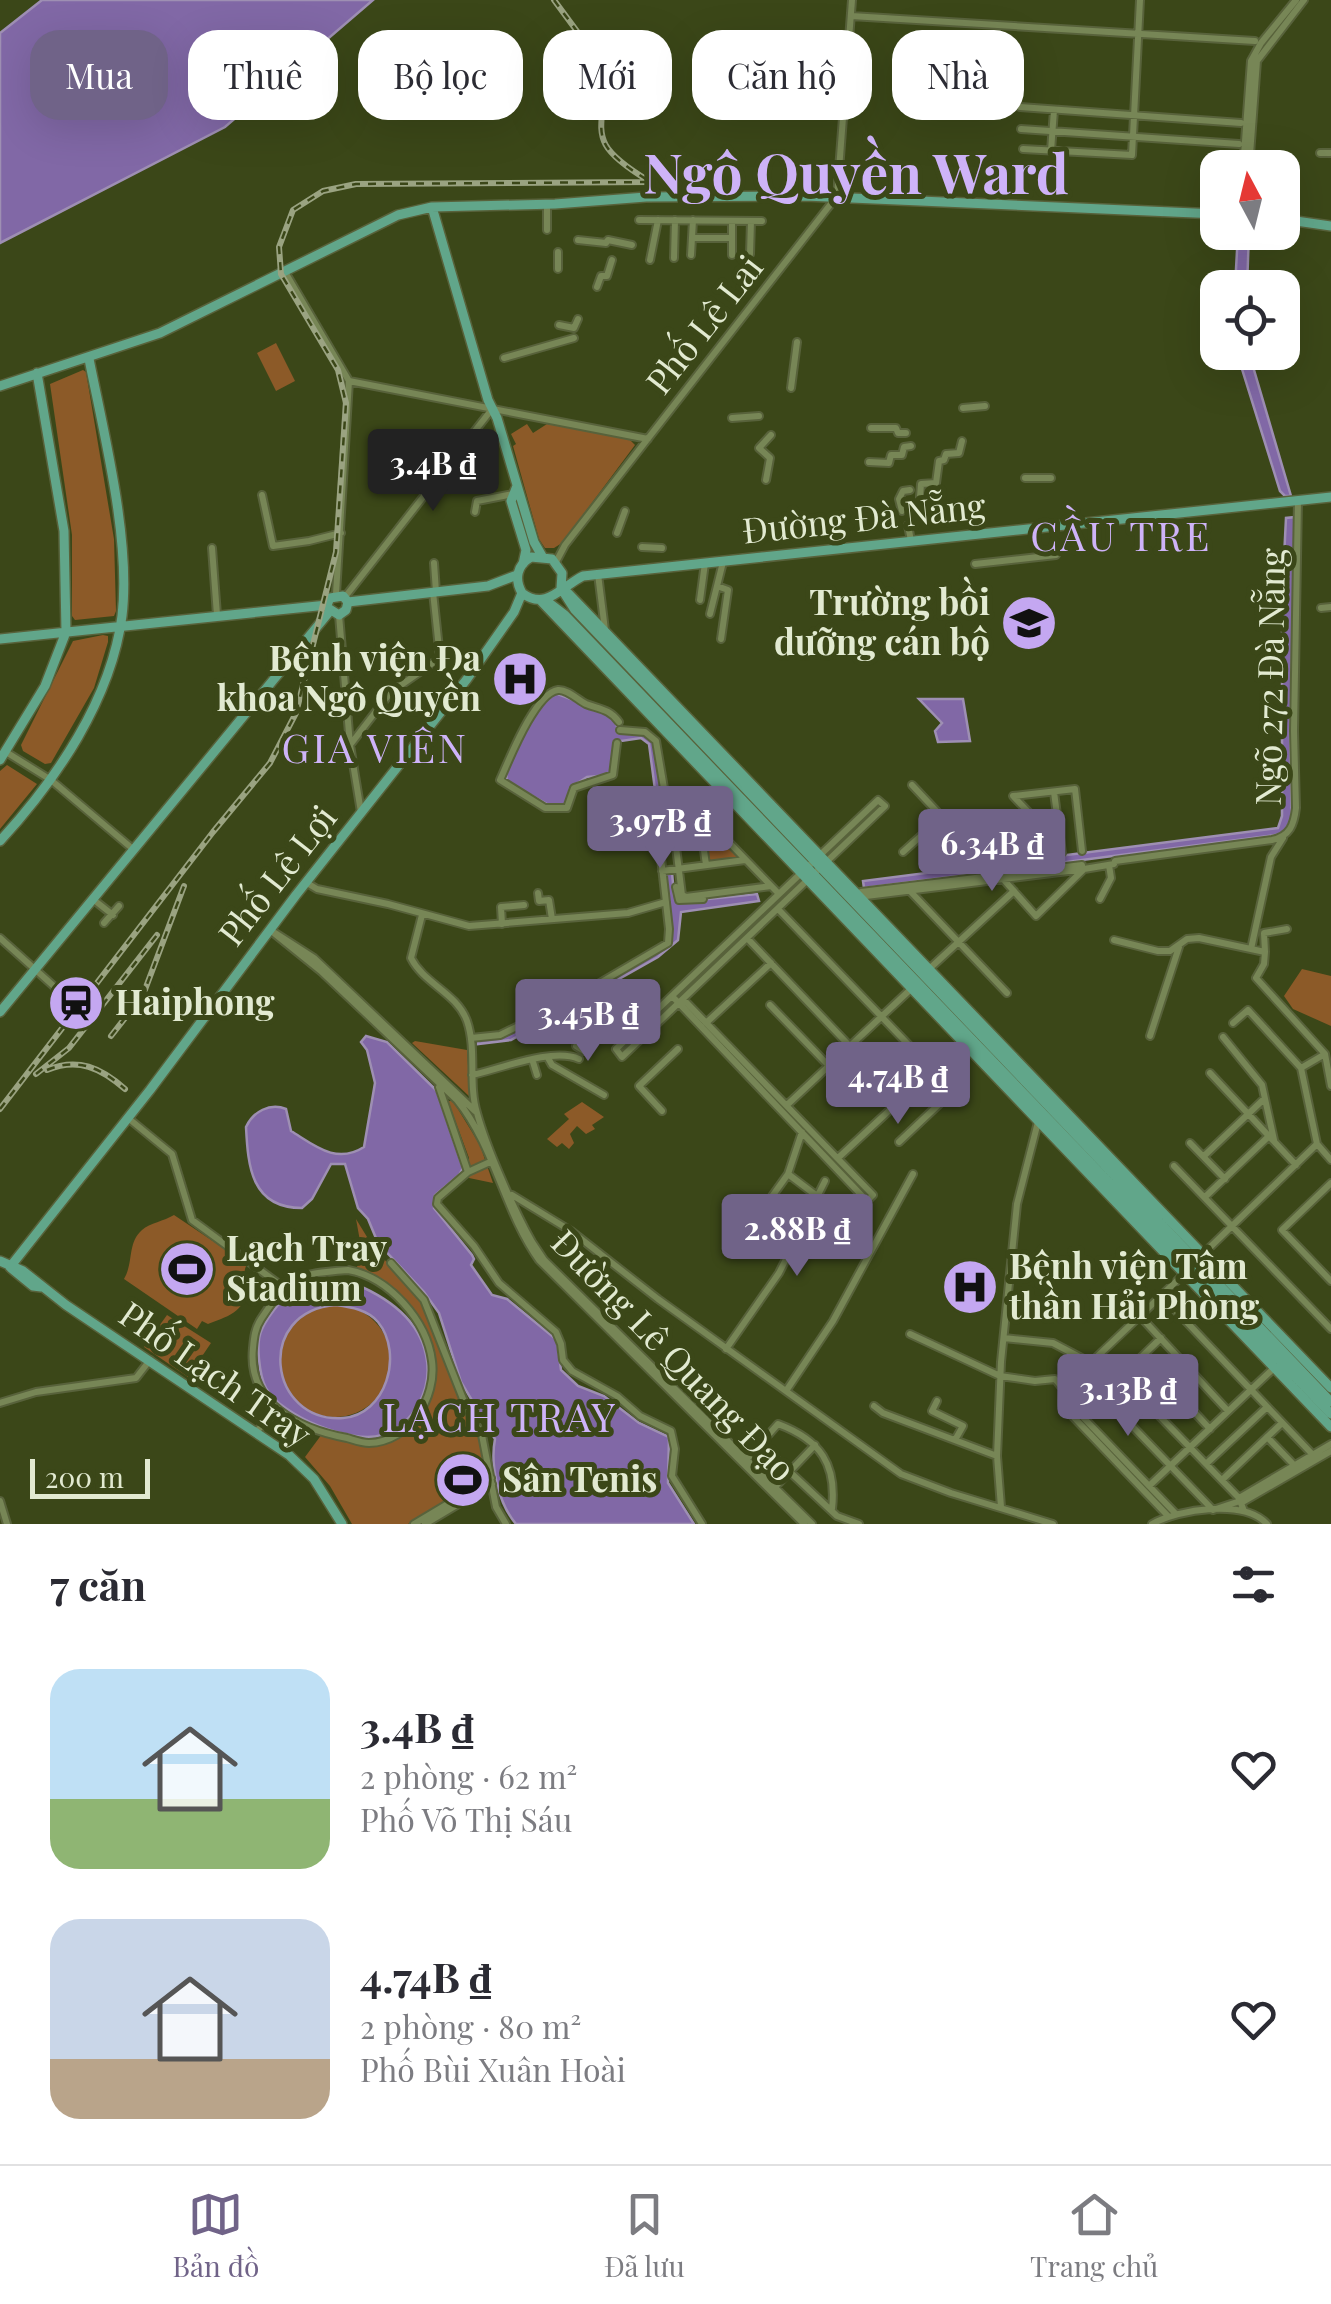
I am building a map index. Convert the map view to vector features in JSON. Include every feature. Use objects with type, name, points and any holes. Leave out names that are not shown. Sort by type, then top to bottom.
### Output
[{"type":"main road","points":[[0,386],[160,333],[398,215],[432,207],[646,197],[838,196],[1200,213]]},
{"type":"main road","points":[[432,207],[515,490],[534,542],[551,560],[569,612]]},
{"type":"main road","points":[[1300,222],[1331,226]]},
{"type":"main road","points":[[0,841],[50,780],[104,682],[120,626],[120,542],[89,359]]},
{"type":"main road","points":[[3,756],[44,686],[66,632],[64,531],[37,373]]},
{"type":"main road","points":[[515,490],[510,501],[526,550],[517,575],[521,590]]},
{"type":"main road","name":"Đường Đà Nẵng","points":[[561,588],[582,576],[598,574],[1331,497]]},
{"type":"main road","points":[[522,564],[532,557],[551,560],[582,576]]},
{"type":"main road","points":[[332,610],[328,599],[435,592],[496,583],[517,575]]},
{"type":"main road","points":[[496,583],[569,612],[1193,1264],[1331,1388]]},
{"type":"main road","points":[[540,600],[561,588]]},
{"type":"main road","points":[[561,588],[606,631],[636,681]]},
{"type":"main road","name":"Phố Lê Lợi","points":[[7,1271],[467,679],[514,612],[521,590]]},
{"type":"main road","points":[[0,640],[216,616],[346,610],[343,598]]},
{"type":"main road","points":[[540,600],[724,762],[912,988],[1331,1402]]},
{"type":"main road","name":"Phố Lê Lợi","points":[[514,612],[540,600]]},
{"type":"main road","points":[[0,1012],[332,610]]},
{"type":"main road","points":[[814,868],[858,893],[1331,1414]]},
{"type":"main road","points":[[814,868],[1042,1117]]},
{"type":"main road","name":"Phố Lạch Tray","points":[[0,1260],[7,1271],[23,1271],[257,1432],[314,1479],[342,1524]]},
{"type":"main road","points":[[1193,1264],[1274,1368],[1331,1427]]},
{"type":"street","points":[[838,196],[852,0]]},
{"type":"street","points":[[1023,149],[1132,156],[1140,0]]},
{"type":"street","points":[[1291,12],[1296,0]]},
{"type":"street","points":[[1247,150],[1252,61],[1261,43],[1304,0]]},
{"type":"street","points":[[851,16],[1255,42]]},
{"type":"street","points":[[1024,108],[1241,123]]},
{"type":"street","points":[[1051,151],[1054,110]]},
{"type":"street","points":[[1022,129],[1239,144]]},
{"type":"street","points":[[1320,153],[1331,153]]},
{"type":"street","name":"Phố Lê Lai","points":[[551,560],[838,196]]},
{"type":"street","points":[[547,204],[548,230]]},
{"type":"street","points":[[639,220],[762,221]]},
{"type":"street","points":[[654,260],[658,220]]},
{"type":"street","points":[[674,258],[675,220]]},
{"type":"street","points":[[692,255],[693,220]]},
{"type":"street","points":[[732,220],[732,255]]},
{"type":"street","points":[[750,254],[751,221]]},
{"type":"street","points":[[692,238],[732,238]]},
{"type":"street","points":[[578,240],[632,245]]},
{"type":"street","points":[[558,252],[558,269]]},
{"type":"street","points":[[597,287],[612,260]]},
{"type":"street","points":[[285,272],[349,381],[341,532],[343,598]]},
{"type":"street","points":[[560,325],[574,328],[578,320]]},
{"type":"street","points":[[504,358],[574,338]]},
{"type":"street","points":[[791,388],[797,342]]},
{"type":"street","points":[[349,381],[648,438]]},
{"type":"street","points":[[963,408],[985,406]]},
{"type":"street","points":[[343,598],[492,409]]},
{"type":"street","points":[[732,418],[758,416]]},
{"type":"street","points":[[872,428],[896,428],[898,434],[906,433]]},
{"type":"street","points":[[766,480],[770,458],[759,448],[771,435]]},
{"type":"street","points":[[918,510],[921,484],[936,482],[938,461],[944,460],[946,454],[960,453],[962,441]]},
{"type":"street","points":[[869,462],[889,463],[891,455],[902,455],[904,448],[912,446]]},
{"type":"street","points":[[1025,478],[1051,478]]},
{"type":"street","points":[[475,512],[478,502],[515,490]]},
{"type":"street","points":[[902,512],[899,499],[903,490],[910,490]]},
{"type":"street","points":[[262,494],[273,546],[309,542],[341,532]]},
{"type":"street","name":"Ngõ 272 Đà Nẵng","points":[[858,893],[866,896],[1003,880],[1283,838],[1295,821],[1296,808],[1298,500]]},
{"type":"street","points":[[616,533],[624,511]]},
{"type":"street","points":[[908,524],[912,542]]},
{"type":"street","points":[[642,547],[662,548]]},
{"type":"street","points":[[212,548],[216,616]]},
{"type":"street","points":[[975,564],[1056,555]]},
{"type":"street","points":[[350,744],[391,692],[440,658],[434,562]]},
{"type":"street","points":[[710,614],[723,562]]},
{"type":"street","points":[[700,600],[705,563]]},
{"type":"street","points":[[598,574],[606,631]]},
{"type":"street","points":[[717,586],[728,590],[721,639]]},
{"type":"street","points":[[1322,608],[1331,607]]},
{"type":"street","points":[[332,610],[362,814]]},
{"type":"street","points":[[617,743],[614,775],[574,788],[567,808],[545,808],[500,780],[535,707],[555,691],[563,691],[610,712],[619,726],[645,732],[656,742],[680,892],[686,897],[775,890]]},
{"type":"street","points":[[3,756],[50,780],[135,851]]},
{"type":"street","points":[[912,785],[986,863]]},
{"type":"street","points":[[1054,792],[1061,850],[1013,796],[1074,789],[1082,851]]},
{"type":"street","points":[[686,798],[775,890]]},
{"type":"street","points":[[814,868],[775,890],[754,917],[616,1050],[622,1057],[778,909],[814,868],[878,800],[885,806],[814,868]]},
{"type":"street","points":[[699,812],[706,865]]},
{"type":"street","points":[[471,1042],[528,1023],[668,944],[656,814]]},
{"type":"street","points":[[903,852],[942,817]]},
{"type":"street","points":[[1251,949],[1271,858],[1283,838]]},
{"type":"street","points":[[1272,840],[1276,850]]},
{"type":"street","points":[[662,870],[746,860]]},
{"type":"street","points":[[858,893],[1112,863],[1111,878],[1100,899]]},
{"type":"street","points":[[1003,880],[1036,916],[1084,869]]},
{"type":"street","points":[[306,883],[469,926],[628,913],[666,902]]},
{"type":"street","points":[[910,890],[1007,993]]},
{"type":"street","points":[[928,970],[1014,892]]},
{"type":"street","points":[[538,893],[539,901],[549,900],[552,918]]},
{"type":"street","points":[[94,900],[112,915]]},
{"type":"street","points":[[502,924],[501,907],[524,905]]},
{"type":"street","points":[[104,923],[120,906]]},
{"type":"street","points":[[778,909],[953,1091],[899,1142]]},
{"type":"street","points":[[422,915],[411,958],[428,981],[458,1005],[471,1042],[474,1115],[507,1195],[572,1231],[628,1277],[902,1474],[1052,1524]]},
{"type":"street","points":[[754,917],[762,924]]},
{"type":"street","points":[[1257,928],[1266,952],[1256,978],[1324,1054],[1331,1086]]},
{"type":"street","points":[[1262,937],[1267,931],[1287,929]]},
{"type":"street","name":"Đường Lê Quang Đạo","points":[[270,930],[314,958],[474,1115],[490,1162],[542,1264],[804,1524]]},
{"type":"street","name":"Đường Lê Quang Đạo","points":[[270,930],[312,963],[474,1115]]},
{"type":"street","points":[[0,938],[56,989]]},
{"type":"street","points":[[747,938],[901,1100]]},
{"type":"street","points":[[1114,940],[1170,951],[1199,938],[1266,952]]},
{"type":"street","points":[[1150,1036],[1179,944]]},
{"type":"street","points":[[706,1022],[770,963]]},
{"type":"street","points":[[786,1105],[912,988]]},
{"type":"street","points":[[674,994],[802,1132],[870,1198]]},
{"type":"street","points":[[681,1001],[838,1158],[849,1175]]},
{"type":"street","points":[[770,1005],[829,1066]]},
{"type":"street","points":[[1233,1023],[1248,1010],[1301,1068],[1317,1144],[1331,1160]]},
{"type":"street","points":[[648,1020],[654,1026]]},
{"type":"street","points":[[1223,1036],[1262,1085],[1272,1138]]},
{"type":"street","points":[[662,1111],[639,1086],[678,1049]]},
{"type":"street","points":[[472,1074],[515,1062],[569,1054],[579,1059]]},
{"type":"street","points":[[1301,1068],[1324,1054]]},
{"type":"street","points":[[548,1058],[552,1065],[604,1096]]},
{"type":"street","points":[[533,1062],[537,1074]]},
{"type":"street","points":[[838,1158],[933,1070]]},
{"type":"street","points":[[434,1072],[468,1172]]},
{"type":"street","points":[[1210,1072],[1296,1166]]},
{"type":"street","points":[[1204,1156],[1265,1098]]},
{"type":"street","points":[[1001,1507],[997,1456],[1000,1376],[1017,1204],[1042,1117]]},
{"type":"street","points":[[128,1118],[172,1154],[192,1220],[283,1287]]},
{"type":"street","points":[[763,1209],[788,1174],[802,1132]]},
{"type":"street","points":[[1205,1197],[1272,1138]]},
{"type":"street","points":[[1190,1142],[1225,1179]]},
{"type":"street","points":[[1172,1514],[1062,1400],[1063,1389],[1317,1144]]},
{"type":"street","points":[[490,1162],[468,1172],[438,1198],[437,1204],[474,1246],[500,1284],[556,1332],[563,1360],[572,1371],[671,1432],[675,1448],[672,1476],[702,1524]]},
{"type":"street","points":[[1174,1166],[1331,1330]]},
{"type":"street","points":[[788,1174],[817,1196]]},
{"type":"street","points":[[786,1391],[833,1320],[912,1174]]},
{"type":"street","points":[[726,1349],[774,1282],[825,1181]]},
{"type":"street","points":[[1331,1182],[1282,1230],[1331,1281]]},
{"type":"street","name":"Đường Lê Quang Đạo","points":[[507,1195],[544,1260],[812,1524]]},
{"type":"street","points":[[518,1213],[521,1205],[529,1204]]},
{"type":"street","points":[[390,1263],[424,1300],[482,1436],[496,1507],[506,1524]]},
{"type":"street","points":[[348,1270],[368,1276],[399,1300],[421,1326],[431,1351],[433,1369],[427,1402],[419,1416],[391,1438],[370,1443],[322,1434],[277,1409],[258,1388],[252,1366],[256,1328],[283,1287],[296,1278],[348,1270]]},
{"type":"street","points":[[1160,1294],[1313,1455]]},
{"type":"street","points":[[1139,1315],[1228,1411]]},
{"type":"street","points":[[910,1334],[1000,1376],[1055,1380],[1063,1389]]},
{"type":"street","points":[[1004,1338],[1052,1343],[1091,1363]]},
{"type":"street","points":[[1102,1395],[1162,1338]]},
{"type":"street","points":[[1122,1416],[1181,1359]]},
{"type":"street","points":[[0,1403],[47,1390],[136,1378],[150,1360]]},
{"type":"street","points":[[1149,1486],[1274,1368]]},
{"type":"street","points":[[1081,1373],[1213,1510]]},
{"type":"street","points":[[1162,1378],[1210,1428]]},
{"type":"street","points":[[1142,1398],[1241,1503],[1266,1524]]},
{"type":"street","points":[[1062,1400],[1078,1412],[1172,1514]]},
{"type":"street","points":[[937,1401],[932,1412],[963,1426],[955,1440]]},
{"type":"street","points":[[874,1406],[997,1456]]},
{"type":"street","points":[[1206,1464],[1267,1406]]},
{"type":"street","points":[[257,1432],[277,1409]]},
{"type":"street","points":[[1222,1480],[1282,1423]]},
{"type":"street","points":[[746,1459],[778,1424],[815,1445],[832,1472],[834,1513]]},
{"type":"street","points":[[1267,1437],[1298,1466]]},
{"type":"street","points":[[760,1444],[834,1513],[859,1524]]},
{"type":"street","points":[[775,1487],[815,1445]]},
{"type":"street","points":[[1152,1524],[1172,1514],[1241,1503],[1313,1455],[1331,1448]]},
{"type":"street","points":[[1298,1466],[1331,1448]]},
{"type":"street","points":[[414,1524],[491,1481]]},
{"type":"street","points":[[0,1501],[7,1524]]},
{"type":"street","points":[[425,1524],[438,1513]]},
{"type":"shaded area","points":[[42,0],[373,0],[338,30],[188,30],[188,120],[233,120],[0,243],[0,33]]},
{"type":"shaded area","points":[[1237,250],[1248,250],[1248,270],[1236,270]]},
{"type":"shaded area","points":[[276,343],[295,381],[276,391],[257,353]]},
{"type":"shaded area","points":[[83,370],[114,539],[116,611],[114,616],[75,620],[72,535],[50,384]]},
{"type":"shaded area","points":[[1242,370],[1254,370],[1291,496],[1280,491]]},
{"type":"shaded area","points":[[527,424],[533,433],[547,424],[627,437],[635,445],[562,543],[554,548],[545,548],[539,539],[513,446],[516,444],[511,434]]},
{"type":"shaded area","points":[[1296,517],[1290,734],[1292,819],[1283,834],[864,888],[863,881],[1278,828],[1282,816],[1286,518]]},
{"type":"shaded area","points":[[108,636],[108,642],[94,688],[51,763],[45,764],[23,751],[21,745],[73,641]]},
{"type":"shaded area","points":[[555,693],[608,713],[616,720],[618,733],[647,735],[654,742],[665,805],[657,805],[649,744],[641,738],[614,742],[610,775],[587,777],[570,788],[566,805],[547,804],[507,782],[506,773],[534,713]]},
{"type":"shaded area","points":[[919,699],[963,699],[970,741],[938,742],[935,731],[942,723]]},
{"type":"shaded area","points":[[7,765],[37,784],[0,829],[0,771]]},
{"type":"shaded area","points":[[702,820],[741,859],[708,863]]},
{"type":"shaded area","points":[[672,872],[674,895],[679,902],[757,894],[759,901],[681,912],[678,940],[658,957],[511,1040],[478,1044],[478,1039],[511,1032],[668,941],[665,873]]},
{"type":"shaded area","points":[[1302,969],[1331,976],[1331,1026],[1293,1009],[1284,996]]},
{"type":"shaded area","points":[[366,1036],[387,1042],[437,1091],[463,1168],[435,1195],[434,1208],[472,1255],[471,1265],[492,1295],[507,1299],[557,1340],[561,1370],[578,1386],[604,1396],[639,1423],[669,1437],[668,1483],[694,1524],[516,1524],[504,1506],[497,1483],[495,1439],[461,1382],[439,1313],[378,1243],[368,1219],[358,1208],[345,1164],[331,1164],[312,1199],[302,1208],[285,1206],[262,1193],[251,1170],[246,1127],[263,1110],[286,1109],[291,1131],[326,1151],[344,1154],[364,1147],[375,1083],[367,1050],[361,1042]]},
{"type":"shaded area","points":[[412,1043],[467,1050],[470,1097]]},
{"type":"shaded area","points":[[448,1101],[453,1101],[480,1145],[493,1183],[469,1178],[469,1158]]},
{"type":"shaded area","points":[[582,1102],[604,1117],[586,1134],[577,1126],[570,1134],[574,1143],[569,1149],[562,1143],[557,1147],[547,1139],[569,1119],[564,1114]]},
{"type":"shaded area","name":"Lạch Tray Stadium","points":[[174,1215],[247,1264],[245,1296],[238,1309],[208,1324],[202,1321],[197,1329],[124,1279],[137,1235]]},
{"type":"shaded area","points":[[356,1219],[375,1250],[424,1300],[487,1458],[485,1477],[408,1524],[352,1524],[330,1486],[305,1457],[322,1434],[367,1445],[389,1438],[419,1417],[433,1388],[435,1362],[424,1328],[401,1300],[357,1267],[362,1252]]},
{"type":"shaded area","points":[[345,1280],[384,1299],[406,1317],[422,1341],[427,1380],[419,1403],[404,1422],[382,1435],[353,1436],[301,1418],[274,1398],[262,1378],[259,1339],[267,1319],[289,1291]],"holes":[[[336,1305],[374,1318],[386,1335],[390,1350],[390,1366],[380,1395],[358,1414],[343,1418],[318,1415],[299,1403],[286,1386],[281,1366],[282,1345],[292,1326],[310,1312]]]},
{"type":"shaded area","points":[[335,1305],[356,1309],[374,1322],[387,1340],[391,1361],[387,1382],[374,1400],[356,1413],[335,1417],[314,1413],[296,1400],[283,1382],[279,1361],[283,1340],[296,1322],[314,1309]]},
{"type":"shaded area","points":[[167,1315],[211,1343],[188,1377],[144,1347]]},
{"type":"railway","points":[[554,0],[604,68],[601,121],[605,144],[627,167],[649,181]]},
{"type":"railway","points":[[0,1109],[270,763],[296,713],[336,552],[346,403],[338,370],[281,274],[279,247],[293,210],[323,191],[356,184],[651,182]]},
{"type":"railway","points":[[111,1036],[143,995],[184,886]]},
{"type":"railway","points":[[36,1074],[69,1048],[157,935]]},
{"type":"railway","points":[[47,1070],[69,1065],[89,1067],[125,1089]]},
{"type":"place","name":"Trường bồi dưỡng cán bộ","points":[[1029,623]]},
{"type":"place","name":"Bệnh viện Đa khoa Ngô Quyền","points":[[520,679]]},
{"type":"place","name":"Haiphong","points":[[76,1003]]},
{"type":"place","name":"Lạch Tray Stadium","points":[[187,1269]]},
{"type":"place","name":"Bệnh viện Tâm thần Hải Phòng","points":[[970,1287]]},
{"type":"place","name":"Sân Tenis","points":[[463,1480]]},
{"type":"district","name":"Ngô Quyền Ward","points":[[856,175]]},
{"type":"district","name":"CẦU TRE","points":[[1121,537]]},
{"type":"district","name":"GIA VIÊN","points":[[375,749]]},
{"type":"district","name":"LẠCH TRAY","points":[[500,1418]]}]
